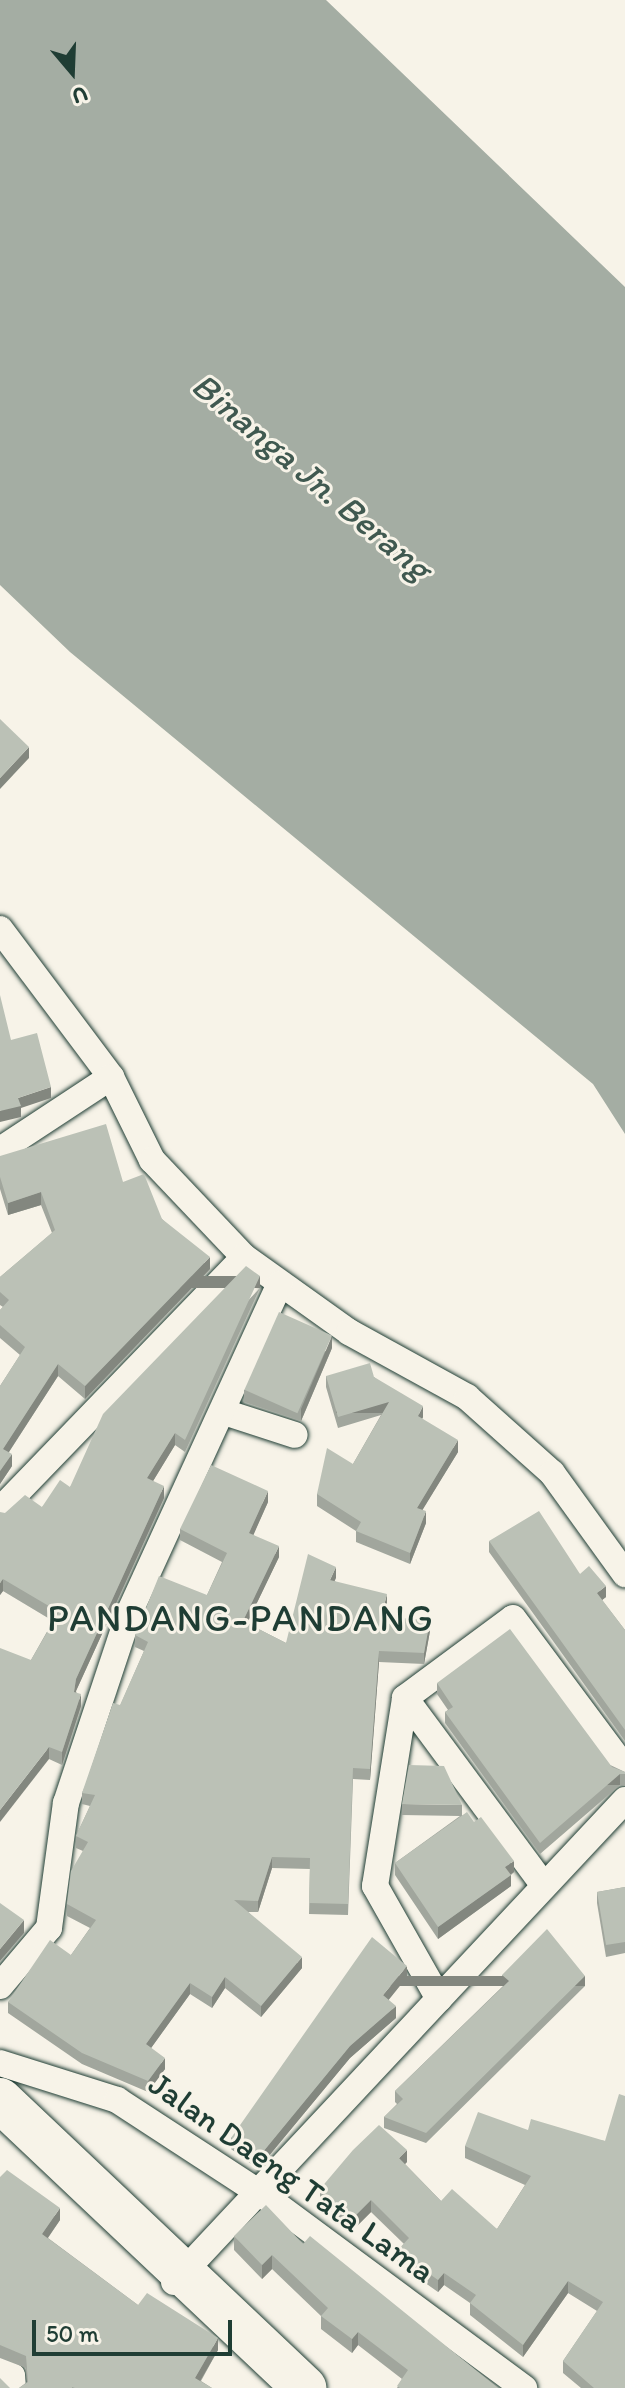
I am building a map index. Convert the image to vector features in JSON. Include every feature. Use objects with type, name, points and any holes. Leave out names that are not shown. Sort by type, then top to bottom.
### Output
[{"type":"highway","points":[[0,2100],[277,2388]]},
{"type":"highway","points":[[0,2117],[175,2282],[305,2388]]},
{"type":"street","points":[[0,929],[111,1077],[152,1160],[244,1257],[280,1284],[467,1397],[552,1473],[625,1574]]},
{"type":"street","points":[[0,1150],[111,1077]]},
{"type":"street","points":[[0,1510],[244,1257]]},
{"type":"street","points":[[0,1986],[49,1928],[66,1803],[130,1611],[227,1413],[280,1284]]},
{"type":"street","points":[[227,1413],[295,1435]]},
{"type":"street","points":[[439,1999],[375,1886],[405,1698],[513,1618],[625,1768]]},
{"type":"street","points":[[405,1698],[542,1883]]},
{"type":"street","points":[[175,2282],[263,2195],[542,1883],[625,1800]]},
{"type":"street","name":"Jalan Daeng Tata Lama","points":[[0,2063],[117,2100],[263,2195],[524,2388]]},
{"type":"street","points":[[0,2369],[12,2376],[13,2388]]},
{"type":"water","name":"Binanga Jn. Berang","points":[[0,0],[326,0],[625,287],[625,1134],[593,1084],[70,652],[0,585]]},
{"type":"building","points":[[0,719],[29,747],[0,778]]},
{"type":"building","points":[[0,995],[11,1040],[37,1033],[51,1087],[18,1098],[21,1106],[0,1111]]},
{"type":"building","points":[[106,1124],[123,1182],[144,1174],[162,1219],[210,1257],[85,1386],[58,1364],[3,1449],[12,1454],[0,1471],[0,1386],[25,1347],[0,1325],[0,1310],[9,1300],[0,1292],[0,1277],[55,1230],[41,1192],[8,1203],[0,1177],[0,1156]]},
{"type":"building","points":[[246,1266],[260,1276],[185,1440],[175,1433],[147,1478],[164,1486],[76,1679],[74,1692],[81,1694],[62,1752],[49,1747],[0,1810],[0,1648],[31,1660],[59,1612],[3,1579],[0,1583],[0,1512],[5,1513],[25,1495],[42,1507],[60,1480],[70,1487],[103,1414]]},
{"type":"building","points":[[279,1312],[332,1336],[297,1413],[244,1390]]},
{"type":"building","points":[[370,1363],[374,1377],[423,1406],[418,1416],[458,1440],[417,1508],[426,1511],[410,1553],[356,1531],[361,1522],[317,1494],[327,1448],[353,1464],[389,1402],[338,1417],[326,1376]]},
{"type":"building","points":[[211,1465],[268,1491],[249,1533],[279,1546],[243,1621],[286,1643],[308,1554],[336,1567],[330,1580],[387,1594],[381,1617],[430,1620],[424,1653],[379,1651],[370,1769],[353,1768],[348,1904],[309,1903],[310,1858],[272,1857],[258,1901],[234,1900],[302,1957],[261,2006],[225,1977],[212,1997],[190,1983],[146,2044],[165,2058],[148,2081],[82,2053],[8,2002],[50,1940],[71,1955],[96,1920],[67,1904],[71,1871],[88,1842],[76,1836],[95,1795],[82,1793],[113,1703],[120,1705],[148,1642],[135,1635],[159,1576],[207,1595],[227,1553],[180,1529]]},
{"type":"building","points":[[539,1511],[580,1574],[589,1566],[606,1586],[597,1593],[625,1630],[625,1730],[489,1541]]},
{"type":"building","points":[[510,1629],[612,1767],[625,1772],[540,1843],[445,1712],[453,1707],[437,1683]]},
{"type":"building","points":[[409,1765],[444,1766],[462,1805],[402,1804]]},
{"type":"building","points":[[467,1812],[474,1822],[481,1817],[514,1861],[505,1867],[511,1875],[438,1927],[395,1863]]},
{"type":"building","points":[[625,1887],[625,1942],[606,1945],[597,1892]]},
{"type":"building","points":[[0,1903],[24,1920],[0,1949]]},
{"type":"building","points":[[547,1929],[585,1976],[426,2133],[384,2117],[403,2099],[395,2091],[509,1981],[502,1975]]},
{"type":"building","points":[[372,1937],[407,1966],[383,1995],[396,2006],[350,2046],[258,2158],[231,2138]]},
{"type":"building","points":[[619,2094],[625,2096],[625,2388],[594,2388],[563,2361],[603,2302],[568,2281],[523,2345],[470,2303],[476,2295],[444,2273],[438,2280],[397,2251],[409,2238],[371,2200],[351,2220],[320,2189],[379,2125],[407,2150],[399,2158],[441,2201],[452,2189],[497,2229],[531,2176],[465,2146],[478,2112],[528,2130],[531,2119],[605,2141]]},
{"type":"building","points":[[7,2170],[60,2208],[42,2234],[138,2305],[147,2293],[218,2338],[195,2378],[212,2388],[19,2388],[28,2382],[26,2356],[0,2345],[0,2177]]},
{"type":"building","points":[[266,2205],[303,2244],[310,2236],[498,2388],[397,2386],[408,2370],[358,2332],[352,2339],[321,2316],[328,2308],[272,2255],[262,2265],[234,2236]]},
{"type":"building","points":[[0,2378],[10,2388],[0,2388]]},
{"type":"district","name":"PANDANG-PANDANG","points":[[241,1619]]}]
